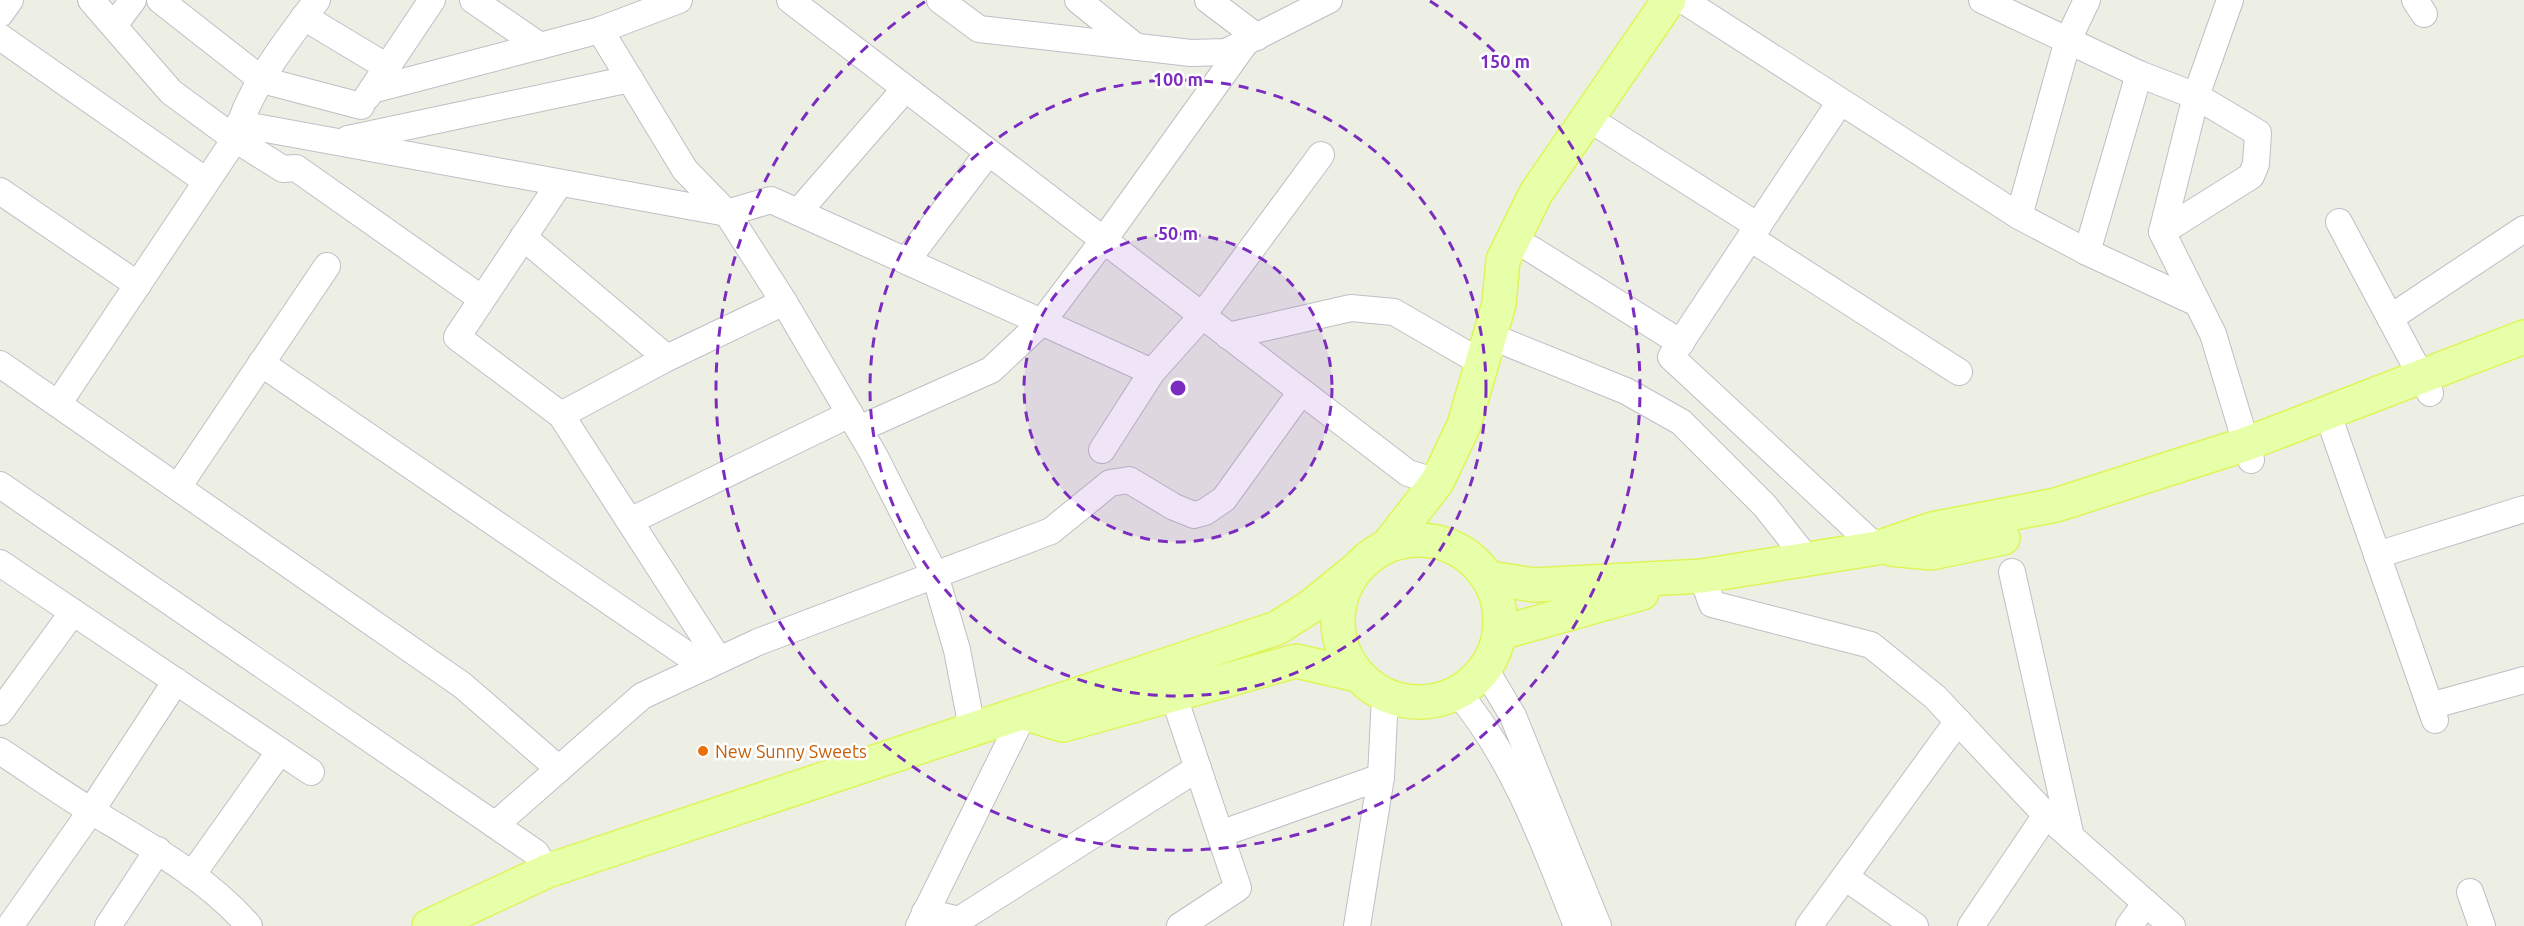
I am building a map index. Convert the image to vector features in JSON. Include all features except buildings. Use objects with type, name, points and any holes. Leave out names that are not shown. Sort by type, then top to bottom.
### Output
[{"type":"main road","points":[[1499,304],[1531,249],[1553,202],[1683,1]]},
{"type":"main road","points":[[1388,545],[1437,482],[1464,425],[1499,304],[1503,260],[1536,193],[1683,1]]},
{"type":"main road","points":[[2248,452],[2333,429],[2524,337]]},
{"type":"main road","points":[[1489,578],[1534,585],[1702,576],[1877,548],[1931,553],[2064,526],[2248,452],[2426,385],[2524,357]]},
{"type":"main road","points":[[1426,540],[1437,482]]},
{"type":"main road","points":[[436,925],[547,872],[972,728],[1024,713],[1277,628],[1310,607],[1369,556],[1388,545],[1413,539],[1451,546],[1472,559],[1489,578],[1499,605],[1500,633],[1495,652],[1485,669],[1458,693],[1426,702],[1410,702],[1385,696],[1357,675],[1342,651],[1337,624],[1340,597],[1353,572]]},
{"type":"main road","points":[[1500,633],[1702,576]]},
{"type":"main road","points":[[1024,713],[1063,725],[1296,661],[1357,675]]},
{"type":"street","points":[[0,14],[9,0]]},
{"type":"street","points":[[91,0],[115,24],[171,92],[237,131],[284,170],[296,168],[482,299]]},
{"type":"street","points":[[115,24],[133,0]]},
{"type":"street","points":[[160,0],[262,80],[366,98],[600,30],[679,0]]},
{"type":"street","points":[[337,142],[432,0]]},
{"type":"street","points":[[473,0],[540,46]]},
{"type":"street","points":[[939,0],[979,29],[1191,53],[1226,52],[1329,0]]},
{"type":"street","points":[[1078,0],[1136,47]]},
{"type":"street","points":[[1208,0],[1251,39]]},
{"type":"street","points":[[1982,0],[2139,74],[2196,96],[2258,133],[2256,164],[2252,176],[2162,232]]},
{"type":"street","points":[[2019,216],[2068,40],[2087,0]]},
{"type":"street","points":[[2230,0],[2196,96],[2162,232],[2213,334],[2248,452]]},
{"type":"street","points":[[1683,1],[2019,216],[2087,252],[2197,303]]},
{"type":"street","points":[[805,4],[905,89],[1408,473],[1437,482]]},
{"type":"street","points":[[58,404],[206,181],[237,131],[241,115],[262,80],[311,9],[387,67]]},
{"type":"street","points":[[600,30],[685,170],[727,213],[784,302],[855,422],[935,575],[957,650],[972,728]]},
{"type":"street","points":[[0,37],[206,181]]},
{"type":"street","points":[[630,520],[855,422],[991,370],[1042,322],[1251,39]]},
{"type":"street","points":[[2087,252],[2139,74]]},
{"type":"street","points":[[337,142],[630,79]]},
{"type":"street","points":[[799,211],[905,89]]},
{"type":"street","points":[[1840,102],[1671,357],[1877,548]]},
{"type":"street","points":[[1602,127],[1959,372]]},
{"type":"street","points":[[237,131],[337,142],[727,213],[771,200],[1152,372]]},
{"type":"street","points":[[907,260],[988,153]]},
{"type":"street","points":[[1102,450],[1152,372],[1202,316],[1321,155]]},
{"type":"street","points":[[559,184],[458,337],[561,415],[630,520],[712,663]]},
{"type":"street","points":[[0,191],[138,285]]},
{"type":"street","points":[[2339,222],[2426,385]]},
{"type":"street","points":[[2390,318],[2524,229]]},
{"type":"street","points":[[523,237],[667,358]]},
{"type":"street","points":[[1531,249],[1681,343]]},
{"type":"street","points":[[178,487],[327,266]]},
{"type":"street","points":[[561,415],[667,358],[784,302]]},
{"type":"street","points":[[1228,336],[1351,308],[1394,312],[1486,349],[1626,391],[1681,422],[1765,506],[1807,560]]},
{"type":"street","points":[[261,363],[712,663]]},
{"type":"street","points":[[0,364],[462,685],[559,769]]},
{"type":"street","points":[[495,825],[642,696],[758,642],[1052,531],[1110,483],[1129,480],[1174,507],[1194,515],[1205,512],[1224,498],[1302,392]]},
{"type":"street","points":[[2333,429],[2433,713],[2524,680]]},
{"type":"street","points":[[0,485],[536,853],[547,872]]},
{"type":"street","points":[[2377,555],[2524,509]]},
{"type":"street","points":[[0,563],[311,772]]},
{"type":"street","points":[[2012,572],[2071,837]]},
{"type":"street","points":[[1702,576],[1712,604],[1871,645],[1935,697],[2046,815],[2172,926]]},
{"type":"street","points":[[0,712],[73,612]]},
{"type":"street","points":[[1485,669],[1514,716],[1598,926]]},
{"type":"street","points":[[10,926],[91,811],[176,681]]},
{"type":"street","points":[[1458,693],[1476,715],[1501,756],[1548,852],[1577,926]]},
{"type":"street","points":[[1173,694],[1238,888],[1180,926]]},
{"type":"street","points":[[1356,926],[1381,777],[1385,696]]},
{"type":"street","points":[[1024,713],[922,919],[959,920],[1198,768]]},
{"type":"street","points":[[1809,926],[1958,721]]},
{"type":"street","points":[[0,751],[91,811],[158,849],[249,926]]},
{"type":"street","points":[[192,876],[280,751]]},
{"type":"street","points":[[1220,834],[1381,777]]},
{"type":"street","points":[[1971,926],[2046,815]]},
{"type":"street","points":[[108,926],[158,849]]},
{"type":"street","points":[[1845,877],[1887,918],[1915,926]]},
{"type":"street","points":[[2470,892],[2482,926]]},
{"type":"street","points":[[2129,926],[2146,903]]},
{"type":"place","name":"New Sunny Sweets","points":[[703,751]]}]
